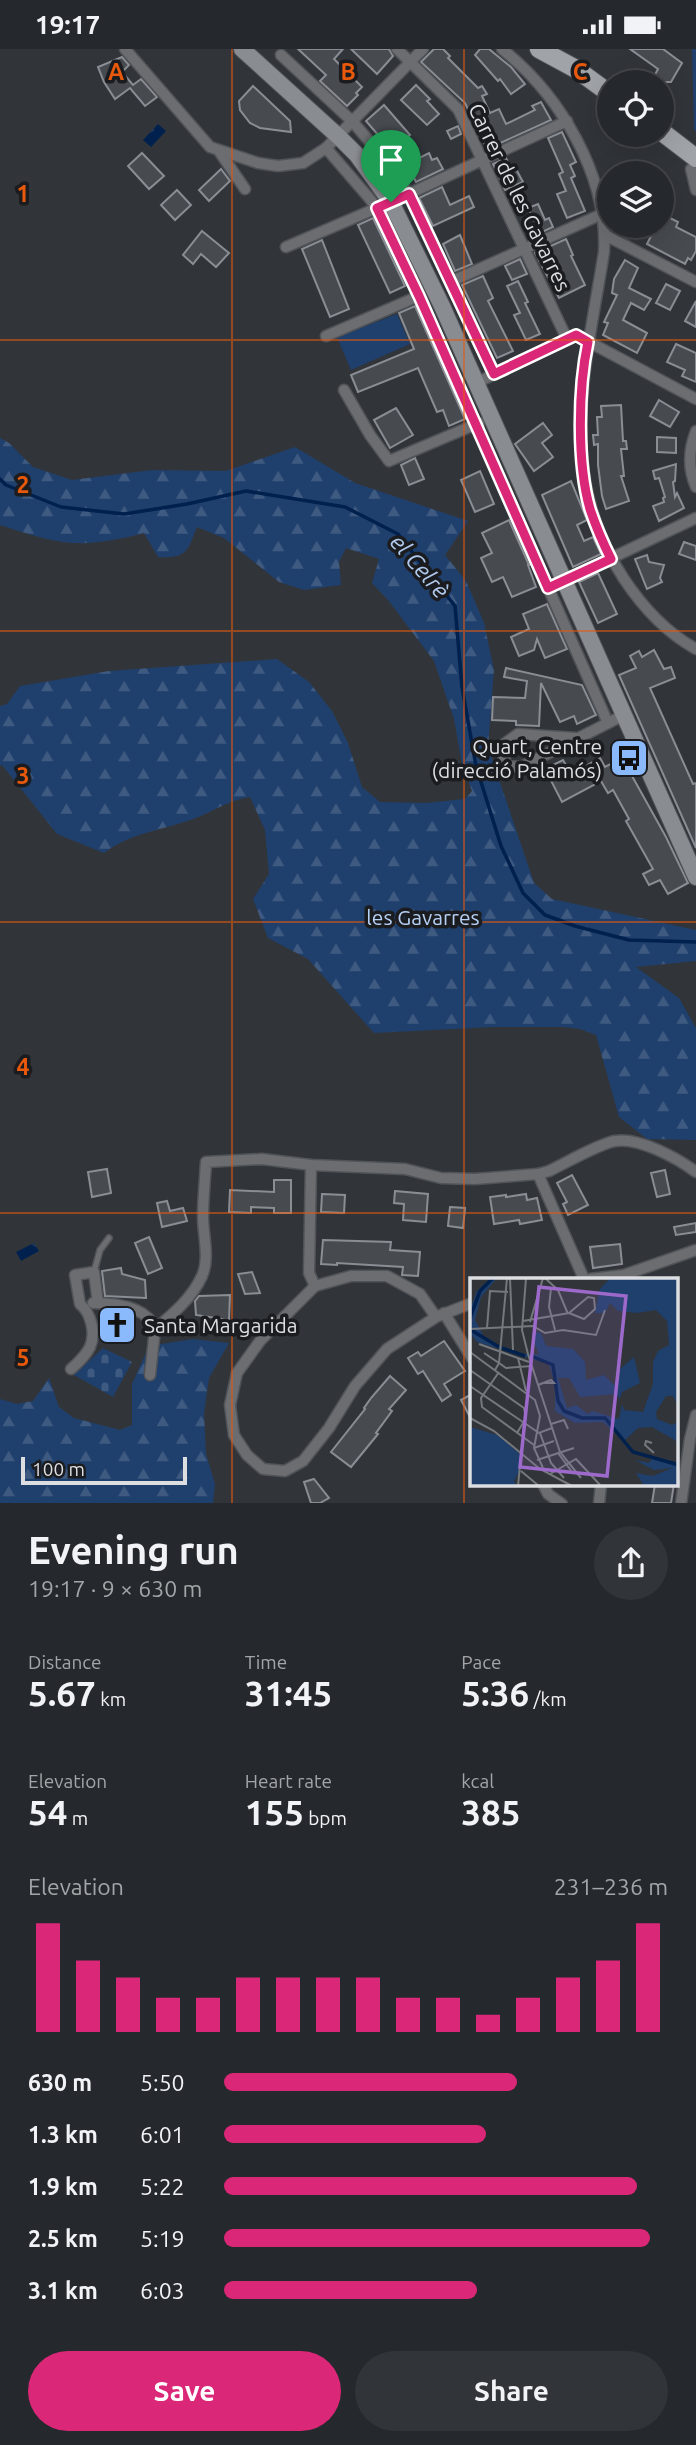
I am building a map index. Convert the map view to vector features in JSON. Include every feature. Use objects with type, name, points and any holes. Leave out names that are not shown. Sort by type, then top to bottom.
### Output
[{"type":"main road","points":[[242,49],[336,133]]},
{"type":"main road","points":[[247,49],[262,62],[279,56]]},
{"type":"main road","points":[[255,49],[279,56],[299,91],[357,155],[384,205],[410,237],[694,868]]},
{"type":"main road","points":[[539,49],[576,69],[597,84]]},
{"type":"main road","points":[[279,56],[272,70],[300,102]]},
{"type":"main road","points":[[674,144],[694,164]]},
{"type":"street","points":[[125,49],[202,139],[219,151],[258,163],[292,166],[303,163],[326,148],[336,133],[353,122],[423,49]]},
{"type":"street","name":"Carrer de les Gavarres","points":[[397,49],[458,109],[567,339]]},
{"type":"street","points":[[502,49],[540,83],[567,121],[585,157],[597,197]]},
{"type":"street","points":[[279,56],[353,122],[386,161],[409,194],[494,374]]},
{"type":"street","points":[[286,247],[483,161],[567,121]]},
{"type":"street","points":[[326,148],[384,205],[419,296],[608,723]]},
{"type":"street","points":[[219,151],[245,189]]},
{"type":"street","points":[[694,164],[696,190]]},
{"type":"street","points":[[450,282],[597,216]]},
{"type":"street","points":[[605,238],[588,342],[581,408],[584,473],[589,506],[611,559],[633,593],[657,618],[696,649]]},
{"type":"street","points":[[611,238],[696,282]]},
{"type":"street","points":[[326,336],[419,296]]},
{"type":"street","points":[[476,383],[576,335],[696,399]]},
{"type":"street","points":[[344,390],[370,435],[389,461],[491,418]]},
{"type":"street","points":[[696,431],[690,447],[692,478],[696,487]]},
{"type":"street","points":[[548,588],[696,518]]},
{"type":"street","points":[[576,738],[518,734],[500,747],[507,766],[521,767],[624,715]]},
{"type":"street","points":[[155,1329],[185,1302],[205,1269],[202,1218],[206,1162],[262,1159],[311,1165],[405,1169],[441,1178],[475,1179],[549,1171],[616,1140],[628,1141],[676,1157],[696,1172]]},
{"type":"street","points":[[311,1165],[309,1273],[315,1286]]},
{"type":"street","points":[[538,1174],[584,1278]]},
{"type":"street","points":[[598,1278],[624,1275],[696,1250]]},
{"type":"street","points":[[72,1369],[86,1353],[92,1340],[92,1326],[87,1310],[80,1304],[75,1275],[94,1272],[98,1303]]},
{"type":"street","points":[[470,1304],[440,1315],[387,1349],[355,1386],[329,1428],[303,1461],[285,1471],[263,1469],[247,1455],[233,1435],[230,1405],[237,1373],[260,1341],[315,1286],[351,1276],[387,1276],[420,1294],[440,1315],[470,1355]]},
{"type":"street","points":[[80,1304],[98,1303],[135,1309],[146,1314],[155,1329],[150,1375]]},
{"type":"street","points":[[681,1503],[696,1415]]},
{"type":"street","points":[[544,1486],[548,1494],[562,1503]]},
{"type":"lane","points":[[94,1272],[100,1249],[109,1238]]},
{"type":"green space","points":[[692,49],[696,49],[696,132],[694,129]]},
{"type":"green space","points":[[397,314],[410,344],[351,370],[337,337]]},
{"type":"green space","name":"les Gavarres","points":[[0,438],[9,443],[33,467],[72,480],[152,470],[226,471],[295,447],[355,483],[468,521],[445,555],[466,581],[484,623],[494,670],[488,747],[534,883],[552,899],[696,930],[696,961],[636,967],[679,998],[696,1028],[696,1140],[647,1139],[619,1117],[596,1035],[580,1029],[493,1027],[374,1033],[308,959],[268,938],[253,899],[269,874],[265,830],[250,797],[228,803],[193,819],[136,836],[104,853],[57,834],[2,765],[0,766],[0,706],[7,704],[20,686],[109,671],[277,659],[309,682],[332,711],[348,743],[362,787],[380,802],[426,803],[465,799],[472,791],[462,764],[454,719],[434,661],[372,583],[379,559],[346,548],[339,562],[341,585],[304,590],[279,582],[224,538],[197,527],[185,551],[175,556],[158,557],[144,533],[109,541],[74,543],[46,539],[0,525]]},
{"type":"green space","points":[[193,1339],[229,1343],[209,1378],[204,1413],[206,1454],[215,1484],[213,1503],[0,1503],[0,1399],[17,1404],[33,1401],[49,1378],[59,1407],[74,1418],[120,1430],[132,1425],[132,1384],[149,1346]]},
{"type":"green space","points":[[103,1348],[132,1362],[113,1397],[74,1375]]},
{"type":"water","points":[[158,124],[166,131],[151,147],[143,140]]},
{"type":"water","points":[[34,1243],[39,1251],[21,1261],[16,1252]]},
{"type":"building","points":[[298,49],[343,49],[334,59],[362,87],[356,93],[358,95],[347,106],[320,81],[326,75]]},
{"type":"building","points":[[351,49],[389,49],[393,56],[377,74]]},
{"type":"building","points":[[434,49],[443,49],[450,56],[448,58],[478,88],[482,86],[487,94],[482,96],[490,113],[499,109],[506,124],[535,110],[532,106],[541,102],[551,120],[487,149],[465,103],[421,62]]},
{"type":"building","points":[[480,49],[489,49],[511,67],[525,84],[511,94],[475,55]]},
{"type":"building","points":[[630,49],[663,49],[682,63],[674,77],[674,70],[658,69]]},
{"type":"building","points":[[122,57],[129,65],[122,72],[133,85],[141,79],[157,97],[145,106],[130,88],[115,99],[104,82],[98,67]]},
{"type":"building","points":[[416,85],[430,99],[427,101],[439,114],[427,125],[401,100]]},
{"type":"building","points":[[253,86],[290,121],[291,132],[260,128],[250,123],[240,110],[239,101]]},
{"type":"building","points":[[384,105],[410,135],[392,151],[366,121]]},
{"type":"building","points":[[458,126],[461,134],[451,139],[447,131]]},
{"type":"building","points":[[562,132],[576,162],[570,165],[575,176],[571,178],[585,211],[567,218],[557,194],[566,191],[559,174],[563,172],[548,138]]},
{"type":"building","points":[[142,153],[164,176],[149,189],[128,166]]},
{"type":"building","points":[[429,153],[432,160],[437,158],[443,169],[416,182],[410,170],[417,166],[415,160]]},
{"type":"building","points":[[506,158],[512,171],[516,169],[523,182],[505,190],[493,164]]},
{"type":"building","points":[[221,169],[230,181],[209,201],[199,190]]},
{"type":"building","points":[[442,187],[450,205],[469,196],[474,207],[433,226],[419,198]]},
{"type":"building","points":[[177,190],[191,205],[175,220],[161,205]]},
{"type":"building","points":[[538,204],[545,220],[549,218],[553,227],[540,233],[528,208]]},
{"type":"building","points":[[373,218],[405,286],[390,293],[358,225]]},
{"type":"building","points":[[674,220],[678,222],[676,227],[696,237],[696,251],[685,264],[647,244],[650,238],[674,238]]},
{"type":"building","points":[[202,231],[229,253],[216,267],[201,254],[193,264],[183,255]]},
{"type":"building","points":[[460,235],[472,264],[455,271],[443,244]]},
{"type":"building","points":[[566,239],[585,285],[559,298],[535,253]]},
{"type":"building","points":[[322,240],[349,309],[330,317],[302,249]]},
{"type":"building","points":[[520,259],[527,274],[512,280],[505,266]]},
{"type":"building","points":[[625,260],[638,268],[629,288],[651,299],[644,310],[631,303],[623,320],[647,333],[637,353],[603,335],[608,323],[604,322],[617,295],[612,293],[614,279]]},
{"type":"building","points":[[483,276],[493,298],[488,301],[513,351],[497,358],[462,285]]},
{"type":"building","points":[[518,281],[540,334],[526,340],[514,315],[520,313],[507,286]]},
{"type":"building","points":[[666,284],[680,291],[670,310],[656,303]]},
{"type":"building","points":[[696,301],[696,327],[685,321]]},
{"type":"building","points":[[415,306],[465,419],[449,426],[443,410],[437,412],[418,368],[358,392],[351,375],[414,349],[399,313]]},
{"type":"building","points":[[676,344],[696,353],[696,382],[682,376],[685,370],[667,362]]},
{"type":"building","points":[[659,400],[679,412],[670,427],[650,416]]},
{"type":"building","points":[[621,405],[623,441],[626,441],[627,449],[621,449],[624,476],[621,476],[629,501],[606,509],[598,465],[598,444],[594,445],[593,435],[598,435],[597,417],[602,417],[601,406]]},
{"type":"building","points":[[396,408],[413,435],[390,448],[374,420]]},
{"type":"building","points":[[543,423],[552,435],[542,443],[553,457],[534,471],[515,444]]},
{"type":"building","points":[[657,437],[676,438],[676,453],[657,452]]},
{"type":"building","points":[[415,458],[424,479],[409,485],[401,465]]},
{"type":"building","points":[[676,464],[673,482],[675,497],[677,493],[684,508],[659,521],[653,506],[664,502],[665,497],[659,478],[655,479],[653,471]]},
{"type":"building","points":[[480,471],[494,504],[475,512],[461,480]]},
{"type":"building","points":[[571,481],[587,520],[577,525],[584,541],[593,537],[601,554],[573,567],[542,495]]},
{"type":"building","points":[[509,520],[536,587],[512,597],[503,577],[492,582],[481,558],[492,553],[482,533]]},
{"type":"building","points":[[684,542],[696,546],[696,560],[679,554]]},
{"type":"building","points":[[647,555],[649,562],[664,565],[660,578],[662,582],[647,589],[635,559]]},
{"type":"building","points":[[598,573],[617,614],[598,623],[579,582]]},
{"type":"building","points":[[547,604],[567,649],[545,658],[537,639],[534,650],[519,656],[511,637],[529,629],[523,614]]},
{"type":"building","points":[[654,650],[664,669],[671,667],[675,678],[650,688],[693,784],[696,783],[696,848],[619,675],[636,668],[630,656],[639,651],[642,657]]},
{"type":"building","points":[[506,668],[582,685],[596,715],[577,724],[574,716],[560,722],[541,683],[539,726],[492,720],[493,697],[525,698],[527,681],[504,677]]},
{"type":"building","points":[[600,758],[605,767],[622,758],[688,883],[668,894],[660,880],[649,885],[643,874],[653,869],[626,821],[629,819],[613,790],[608,793],[601,781],[562,802],[545,769],[563,760],[571,774]]},
{"type":"building","points":[[107,1169],[111,1193],[92,1197],[88,1172]]},
{"type":"building","points":[[665,1170],[670,1194],[657,1197],[651,1173]]},
{"type":"building","points":[[572,1175],[588,1205],[568,1215],[563,1204],[567,1202],[557,1183]]},
{"type":"building","points":[[274,1180],[291,1180],[291,1213],[274,1213],[274,1208],[251,1207],[251,1213],[229,1212],[230,1190],[274,1192]]},
{"type":"building","points":[[395,1191],[428,1194],[426,1222],[403,1220],[404,1204],[394,1203]]},
{"type":"building","points":[[322,1194],[345,1195],[344,1213],[321,1212]]},
{"type":"building","points":[[526,1194],[527,1200],[537,1198],[542,1220],[520,1224],[519,1220],[494,1224],[490,1197]]},
{"type":"building","points":[[167,1201],[170,1211],[183,1208],[187,1221],[162,1227],[157,1203]]},
{"type":"building","points":[[450,1207],[465,1208],[463,1228],[448,1226]]},
{"type":"building","points":[[696,1223],[696,1232],[676,1235],[674,1227]]},
{"type":"building","points":[[149,1237],[162,1268],[148,1274],[135,1243]]},
{"type":"building","points":[[323,1240],[391,1242],[390,1250],[420,1252],[418,1276],[402,1275],[403,1267],[321,1264]]},
{"type":"building","points":[[620,1244],[622,1264],[593,1268],[590,1247]]},
{"type":"building","points":[[121,1268],[122,1274],[145,1280],[146,1298],[105,1296],[102,1271]]},
{"type":"building","points":[[252,1272],[260,1293],[245,1294],[238,1274]]},
{"type":"building","points":[[230,1295],[229,1320],[196,1315],[195,1301],[199,1296]]},
{"type":"building","name":"Santa Margarida","points":[[101,1311],[133,1317],[132,1335],[100,1333]]},
{"type":"building","points":[[444,1341],[465,1371],[444,1384],[451,1395],[442,1401],[423,1371],[418,1374],[408,1358],[418,1352],[421,1356]]},
{"type":"building","points":[[390,1376],[406,1390],[389,1409],[392,1411],[376,1433],[378,1434],[351,1467],[331,1452]]},
{"type":"building","points":[[470,1395],[470,1417],[461,1400]]},
{"type":"building","points":[[314,1479],[329,1498],[320,1503],[311,1503],[304,1482]]},
{"type":"building","points":[[655,1486],[674,1486],[671,1503],[652,1503]]},
{"type":"waterway","name":"el Celrè","points":[[0,479],[6,485],[61,507],[124,514],[246,491],[345,507],[398,534],[455,606],[462,687],[476,766],[501,846],[523,893],[545,915],[575,926],[629,940],[696,942]]},
{"type":"place","name":"Quart, Centre (direcció Palamós)","points":[[629,758]]},
{"type":"place","name":"Santa Margarida","points":[[117,1325]]},
{"type":"route","points":[[409,194],[494,374],[576,335],[588,342],[581,408],[584,473],[589,506],[611,559],[548,588],[419,296],[377,208],[391,202],[409,194]]}]
